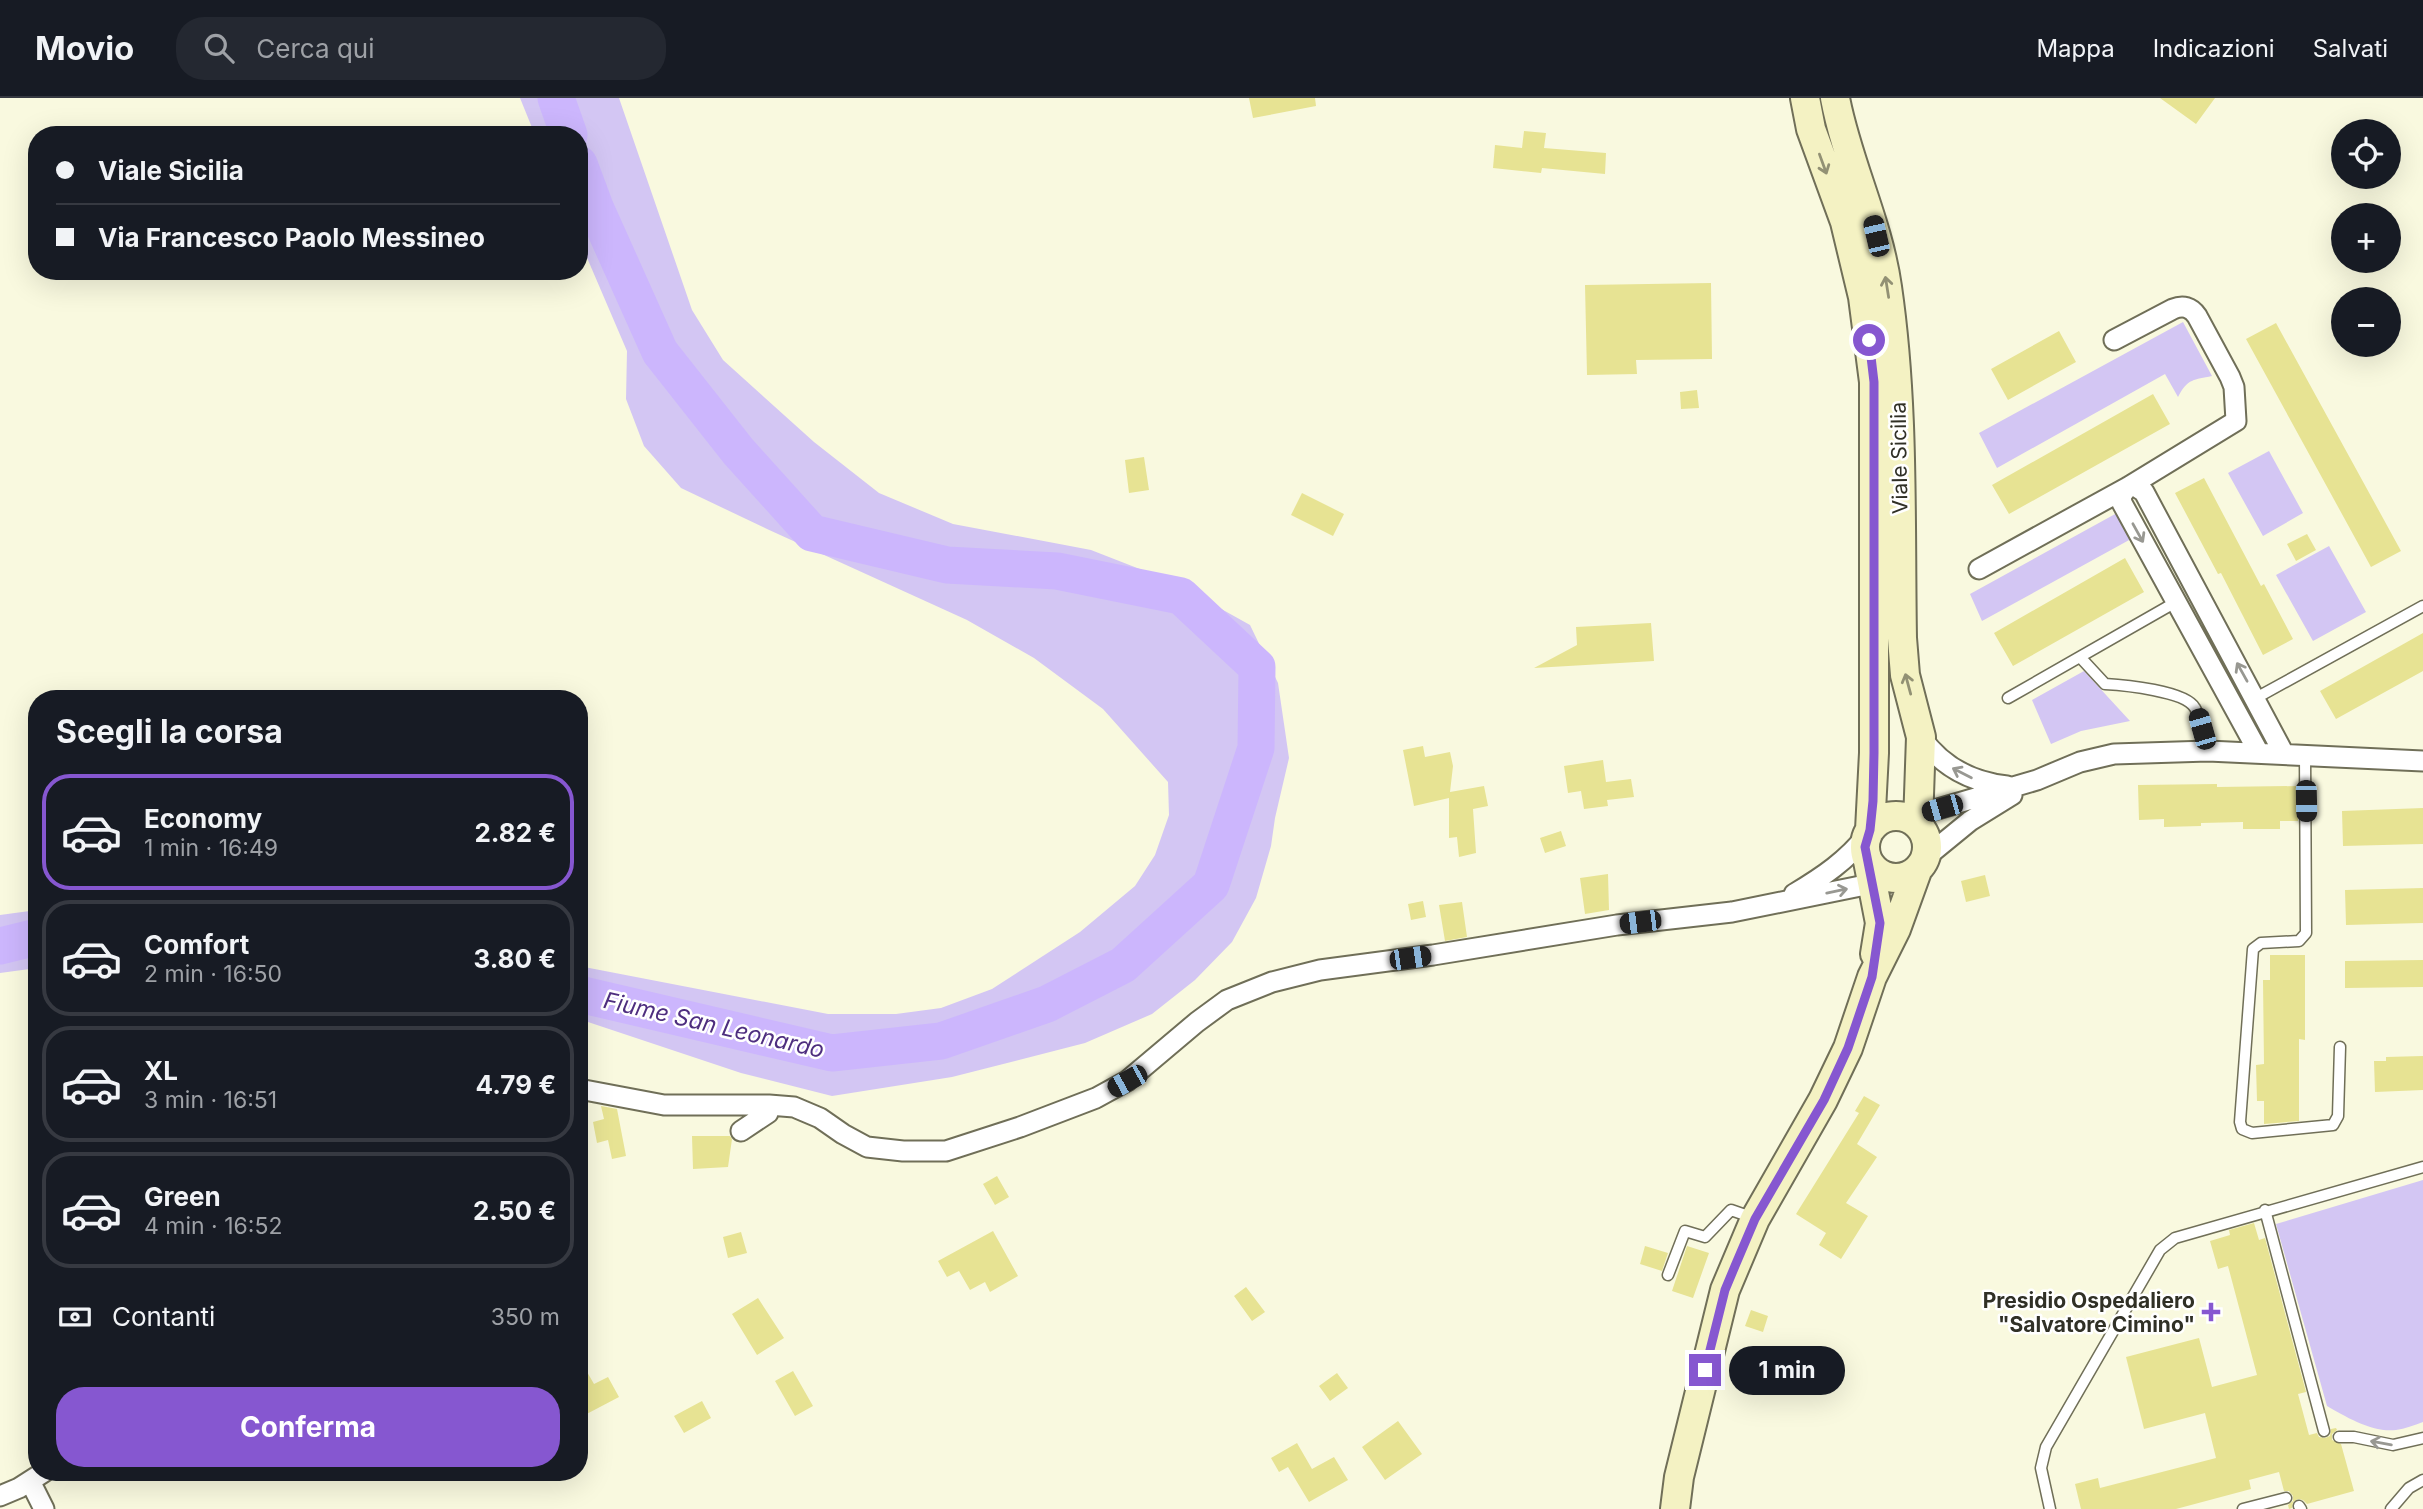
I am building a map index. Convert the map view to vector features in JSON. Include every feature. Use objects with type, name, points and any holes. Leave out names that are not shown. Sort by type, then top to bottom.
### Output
[{"type":"main road","name":"Viale Sicilia","points":[[1805,98],[1811,129],[1848,235],[1863,298],[1874,382],[1874,753],[1888,859],[1927,840],[1912,819],[1921,737],[1905,675],[1902,638],[1898,381],[1887,285],[1870,212],[1839,121],[1835,98]]},
{"type":"main road","points":[[1675,1509],[1679,1477],[1725,1290],[1755,1219],[1824,1100],[1848,1048],[1872,977],[1896,929],[1884,818],[1912,819]]},
{"type":"main road","points":[[1872,977],[1888,859]]},
{"type":"street","points":[[1979,569],[2128,487],[2233,424],[2237,413],[2234,387],[2197,316],[2189,309],[2174,309],[2114,340]]},
{"type":"street","points":[[2259,753],[2122,503],[2121,496],[2128,487],[2135,486],[2144,492],[2284,754]]},
{"type":"street","points":[[1921,737],[1939,758],[1959,773],[1985,783],[2015,786]]},
{"type":"street","points":[[1912,819],[2037,780],[2080,762],[2114,754],[2208,751],[2423,761]]},
{"type":"street","points":[[588,1091],[664,1105],[794,1107],[820,1118],[867,1147],[946,1151],[1096,1098],[1127,1081],[1170,1043],[1227,1000],[1272,982],[1320,970],[1617,925],[1732,912],[1780,902],[1888,859],[1970,821],[2037,780]]},
{"type":"street","points":[[1780,902],[1841,863],[1888,859]]},
{"type":"street","points":[[741,1131],[768,1114],[769,1105]]},
{"type":"street","points":[[0,1496],[28,1481]]},
{"type":"street","points":[[38,1481],[44,1509]]},
{"type":"lane","points":[[2008,698],[2176,602]]},
{"type":"lane","points":[[2256,698],[2423,606]]},
{"type":"lane","points":[[2080,657],[2105,684],[2125,685],[2185,698],[2195,707],[2208,751]]},
{"type":"lane","points":[[2305,755],[2306,933],[2299,941],[2261,943],[2253,949],[2240,1122],[2242,1129],[2252,1133],[2333,1125],[2338,1116],[2340,1047]]},
{"type":"lane","points":[[2050,1509],[2041,1468],[2046,1447],[2160,1250],[2175,1238],[2265,1210],[2423,1167]]},
{"type":"lane","points":[[1668,1275],[1685,1231],[1705,1237],[1731,1210],[1755,1219]]},
{"type":"lane","points":[[2265,1210],[2325,1431]]},
{"type":"lane","points":[[2339,1437],[2354,1437],[2393,1445],[2423,1438]]},
{"type":"lane","points":[[2391,1509],[2409,1488],[2423,1480]]},
{"type":"lane","points":[[2244,1509],[2286,1498]]},
{"type":"shaded area","points":[[520,98],[619,98],[692,310],[723,360],[814,442],[879,493],[953,524],[1091,550],[1173,582],[1250,625],[1278,683],[1289,758],[1271,846],[1256,898],[1232,942],[1195,980],[1152,1014],[1085,1043],[952,1077],[832,1096],[741,1073],[588,1022],[588,968],[828,1014],[896,1014],[941,1008],[992,989],[1080,932],[1135,886],[1155,855],[1169,815],[1168,782],[1103,709],[1034,658],[967,620],[681,488],[644,446],[626,399],[627,351],[588,260],[588,126],[531,126]]},
{"type":"shaded area","points":[[2183,322],[2212,376],[2188,383],[2178,397],[2165,374],[1997,468],[1979,433]]},
{"type":"shaded area","points":[[2269,451],[2303,513],[2263,536],[2228,473]]},
{"type":"shaded area","points":[[2117,513],[2131,539],[1982,621],[1970,594]]},
{"type":"shaded area","points":[[2329,546],[2366,612],[2313,641],[2276,575]]},
{"type":"shaded area","points":[[2084,671],[2130,721],[2081,731],[2051,744],[2032,700]]},
{"type":"shaded area","points":[[28,911],[28,969],[0,973],[0,915]]},
{"type":"shaded area","points":[[2423,1180],[2423,1422],[2399,1429],[2378,1429],[2327,1406],[2276,1224]]},
{"type":"building","points":[[1249,98],[1315,98],[1316,106],[1253,118]]},
{"type":"building","points":[[2160,98],[2215,98],[2196,124]]},
{"type":"building","points":[[1524,131],[1546,133],[1544,148],[1606,153],[1605,174],[1542,168],[1541,173],[1493,168],[1495,145],[1522,148]]},
{"type":"building","points":[[1711,283],[1712,359],[1636,360],[1637,374],[1587,375],[1585,285]]},
{"type":"building","points":[[2276,323],[2401,551],[2371,567],[2246,339]]},
{"type":"building","points":[[2059,331],[2076,362],[2008,400],[1991,369]]},
{"type":"building","points":[[1697,390],[1699,408],[1681,409],[1680,392]]},
{"type":"building","points":[[2153,394],[2170,424],[2009,514],[1992,485]]},
{"type":"building","points":[[1144,457],[1149,490],[1129,493],[1125,460]]},
{"type":"building","points":[[2204,478],[2261,586],[2264,584],[2293,639],[2263,655],[2221,573],[2218,574],[2175,493]]},
{"type":"building","points":[[1302,493],[1344,514],[1333,536],[1291,515]]},
{"type":"building","points":[[2307,534],[2316,550],[2296,561],[2287,544]]},
{"type":"building","points":[[2125,558],[2144,592],[2013,666],[1994,633]]},
{"type":"building","points":[[1651,623],[1654,661],[1534,668],[1577,645],[1576,627]]},
{"type":"building","points":[[2423,633],[2423,671],[2336,719],[2320,691]]},
{"type":"building","points":[[1423,746],[1425,757],[1450,752],[1453,766],[1450,792],[1484,786],[1488,806],[1473,809],[1476,853],[1459,857],[1457,837],[1449,838],[1449,798],[1414,806],[1403,750]]},
{"type":"building","points":[[1603,760],[1606,782],[1631,779],[1634,797],[1607,800],[1608,806],[1584,809],[1581,791],[1568,793],[1564,766]]},
{"type":"building","points":[[2217,784],[2217,787],[2298,786],[2298,821],[2280,821],[2280,829],[2243,829],[2243,822],[2164,827],[2164,819],[2139,820],[2138,785]]},
{"type":"building","points":[[2423,808],[2423,844],[2343,846],[2342,811]]},
{"type":"building","points":[[1561,831],[1566,846],[1545,853],[1540,838]]},
{"type":"building","points":[[1608,874],[1609,910],[1585,914],[1580,878]]},
{"type":"building","points":[[1985,875],[1990,896],[1966,902],[1961,881]]},
{"type":"building","points":[[2423,888],[2423,923],[2346,925],[2345,890]]},
{"type":"building","points":[[1423,901],[1426,917],[1411,920],[1408,904]]},
{"type":"building","points":[[1462,902],[1467,937],[1445,941],[1439,905]]},
{"type":"building","points":[[2270,955],[2305,955],[2305,1040],[2299,1039],[2299,1121],[2264,1124],[2264,1101],[2257,1101],[2256,1065],[2264,1064],[2263,980],[2270,980]]},
{"type":"building","points":[[2423,960],[2423,987],[2345,988],[2345,961]]},
{"type":"building","points":[[2423,1056],[2423,1090],[2375,1092],[2374,1061],[2386,1061],[2386,1057]]},
{"type":"building","points":[[1864,1096],[1880,1105],[1857,1144],[1877,1157],[1846,1203],[1868,1216],[1841,1259],[1819,1245],[1826,1233],[1796,1214],[1859,1113],[1855,1111]]},
{"type":"building","points":[[601,1106],[617,1109],[626,1156],[612,1159],[608,1140],[597,1143],[593,1122],[604,1119]]},
{"type":"building","points":[[692,1136],[730,1136],[732,1139],[728,1167],[693,1169]]},
{"type":"building","points":[[997,1176],[1009,1197],[995,1205],[983,1184]]},
{"type":"building","points":[[2254,1223],[2259,1240],[2265,1238],[2306,1392],[2298,1394],[2309,1435],[2317,1433],[2319,1437],[2325,1438],[2330,1436],[2331,1429],[2336,1428],[2332,1440],[2341,1444],[2354,1491],[2307,1504],[2298,1499],[2289,1509],[2288,1505],[2293,1501],[2293,1496],[2289,1491],[2284,1491],[2279,1472],[2249,1480],[2251,1489],[2176,1509],[2081,1509],[2075,1484],[2098,1478],[2100,1488],[2216,1458],[2205,1413],[2144,1429],[2126,1357],[2199,1338],[2212,1387],[2257,1375],[2228,1266],[2218,1269],[2210,1241],[2230,1235],[2229,1230]]},
{"type":"building","points":[[993,1231],[1018,1276],[990,1292],[985,1282],[970,1290],[959,1271],[947,1277],[938,1261]]},
{"type":"building","points":[[741,1232],[747,1253],[728,1258],[723,1237]]},
{"type":"building","points":[[1645,1246],[1668,1253],[1662,1271],[1640,1264]]},
{"type":"building","points":[[1687,1246],[1709,1253],[1693,1298],[1672,1291]]},
{"type":"building","points":[[1246,1287],[1265,1312],[1252,1321],[1234,1296]]},
{"type":"building","points":[[758,1298],[784,1338],[757,1355],[732,1314]]},
{"type":"building","points":[[1751,1310],[1768,1316],[1763,1332],[1745,1326]]},
{"type":"building","points":[[793,1371],[813,1406],[795,1416],[775,1381]]},
{"type":"building","points":[[1337,1373],[1348,1388],[1330,1401],[1319,1386]]},
{"type":"building","points":[[588,1374],[594,1384],[608,1377],[619,1397],[588,1413]]},
{"type":"building","points":[[702,1401],[711,1418],[684,1433],[674,1416]]},
{"type":"building","points":[[1398,1421],[1422,1454],[1385,1480],[1362,1447]]},
{"type":"building","points":[[1297,1443],[1312,1469],[1334,1457],[1348,1480],[1309,1502],[1288,1467],[1279,1472],[1271,1458]]},
{"type":"waterway","name":"Fiume San Leonardo","points":[[556,98],[566,126]]},
{"type":"waterway","name":"Fiume San Leonardo","points":[[588,188],[660,352],[738,451],[812,533],[947,565],[1057,571],[1181,596],[1257,667],[1256,748],[1211,885],[1123,965],[1047,1004],[941,1041],[832,1053],[588,996]]},
{"type":"waterway","name":"Fiume San Leonardo","points":[[0,946],[28,939]]},
{"type":"place","name":"Presidio Ospedaliero \"Salvatore Cimino\"","points":[[2211,1312]]},
{"type":"route","points":[[1705,1370],[1725,1290],[1735,1266],[1755,1219],[1824,1100],[1848,1048],[1872,977],[1880,923],[1865,847],[1873,801],[1874,753],[1874,382],[1869,340]]}]
